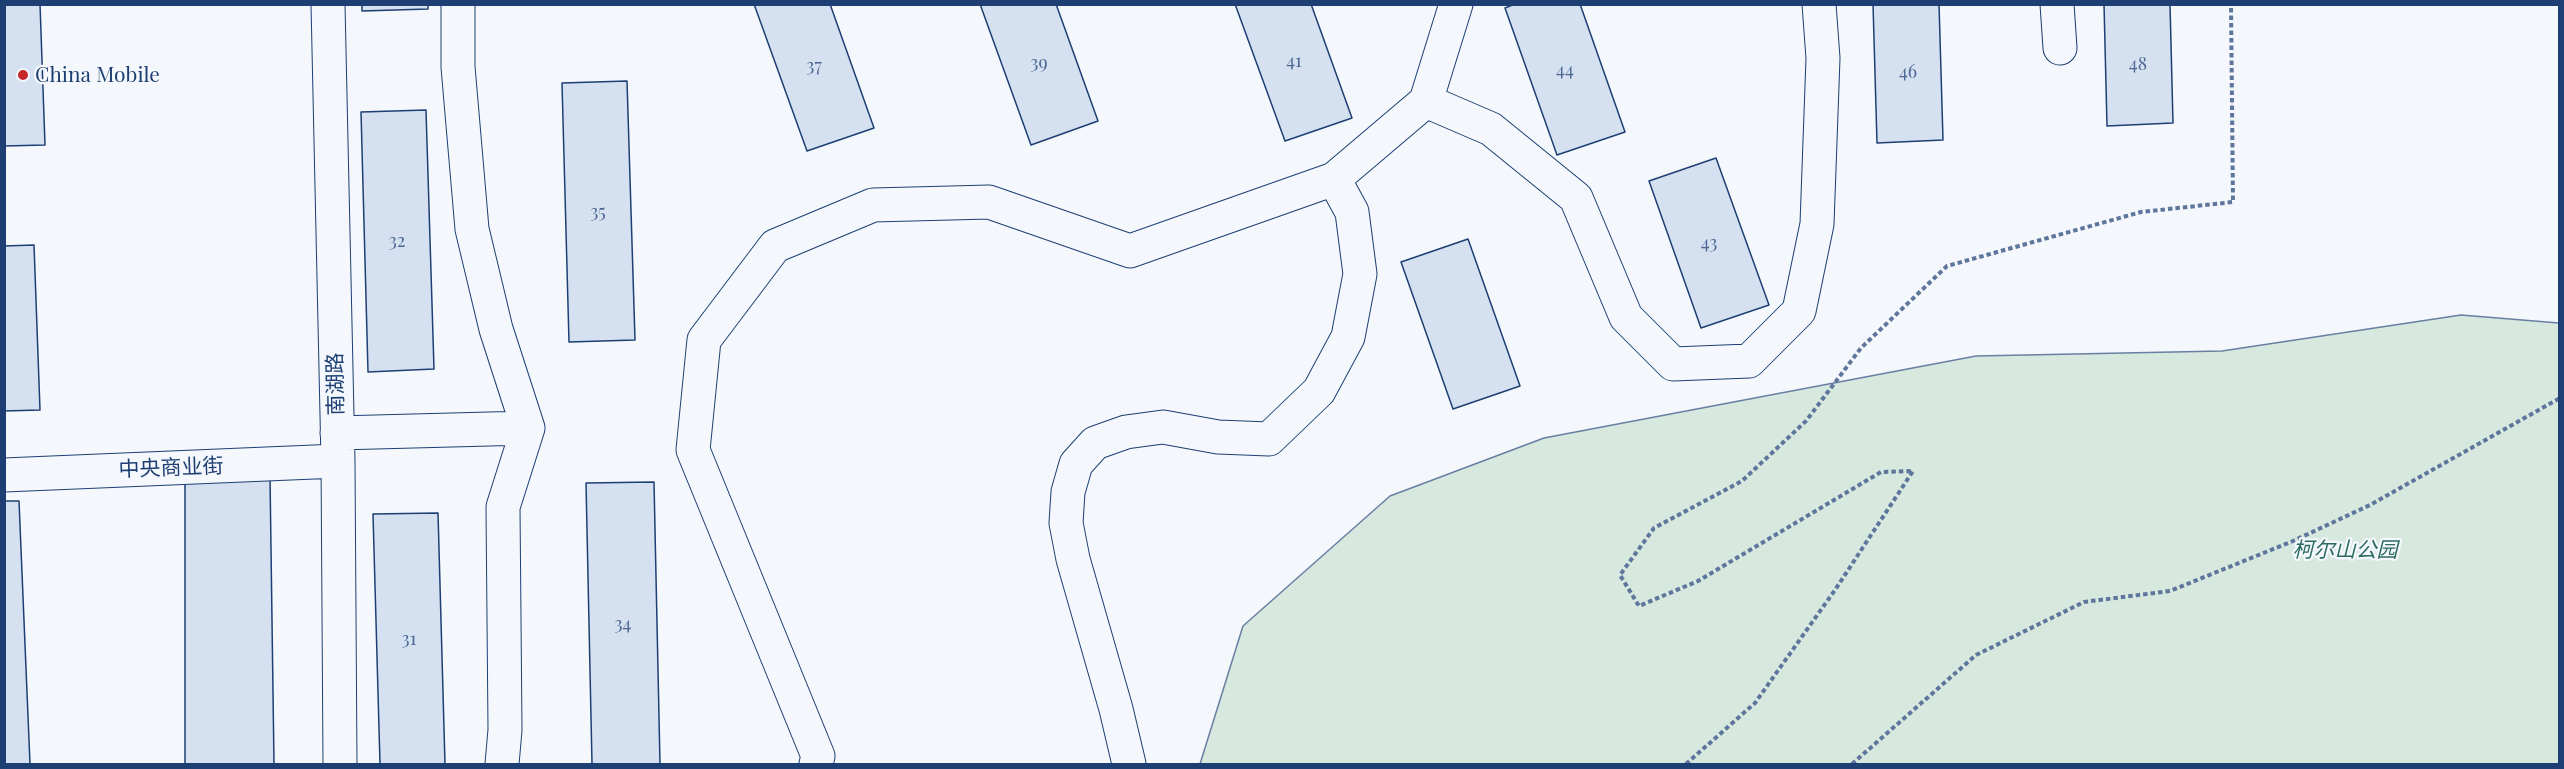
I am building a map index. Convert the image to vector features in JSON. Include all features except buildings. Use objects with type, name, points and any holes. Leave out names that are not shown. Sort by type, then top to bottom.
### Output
[{"type":"street","name":"南湖路","points":[[328,4],[337,447],[339,765]]},
{"type":"street","points":[[458,4],[458,67],[472,229],[496,329],[528,428],[503,507],[505,730],[502,765]]},
{"type":"street","points":[[816,765],[818,756],[693,450],[704,340],[775,246],[873,205],[988,202],[1130,251],[1334,179],[1426,101],[1456,4]]},
{"type":"street","points":[[1426,101],[1491,129],[1576,198],[1626,317],[1673,364],[1749,361],[1799,311],[1817,224],[1823,58],[1819,4]]},
{"type":"street","points":[[2056,4],[2060,48]]},
{"type":"street","points":[[1129,765],[1116,709],[1084,600],[1066,523],[1068,492],[1076,464],[1095,443],[1126,432],[1163,427],[1218,437],[1269,439],[1319,391],[1348,336],[1360,274],[1352,212],[1334,179]]},
{"type":"street","name":"中央商业街","points":[[4,475],[337,447],[528,428]]},
{"type":"path","points":[[1686,765],[1755,703],[1835,590],[1913,471],[1881,472],[1698,581],[1640,606],[1620,575],[1654,528],[1742,481],[1806,422],[1861,348],[1947,266],[2141,212],[2233,202],[2231,4]]},
{"type":"path","points":[[1852,765],[1976,655],[2084,602],[2170,591],[2293,541],[2370,505],[2559,398]]},
{"type":"green space","name":"柯尔山公园","points":[[2461,315],[2559,323],[2559,764],[1200,764],[1243,626],[1390,496],[1544,438],[1976,356],[2222,351]]},
{"type":"place","name":"China Mobile","points":[[23,75]]}]
